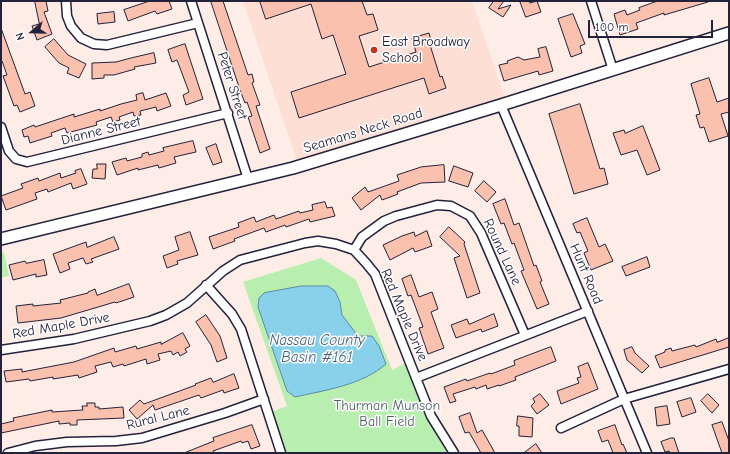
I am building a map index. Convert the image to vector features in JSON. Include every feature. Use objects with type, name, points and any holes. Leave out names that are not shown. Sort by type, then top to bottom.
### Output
[{"type":"main road","name":"Seamans Neck Road","points":[[1,239],[248,179],[339,155],[729,34]]},
{"type":"street","points":[[66,1],[67,16],[71,26],[81,38],[94,44],[107,45],[198,23]]},
{"type":"street","name":"Peter Street","points":[[191,1],[248,179]]},
{"type":"street","points":[[593,1],[613,70]]},
{"type":"street","name":"Hunt Road","points":[[501,105],[647,453]]},
{"type":"street","name":"Dianne Street","points":[[1,127],[9,151],[16,160],[27,162],[228,113]]},
{"type":"street","name":"Round Lane","points":[[354,250],[362,237],[384,221],[396,216],[437,205],[451,206],[470,216],[481,233],[525,335]]},
{"type":"street","name":"Red Maple Drive","points":[[1,350],[74,340],[150,321],[177,310],[223,271],[240,260],[305,243],[318,241],[336,244],[354,250],[375,274],[431,416],[454,453]]},
{"type":"street","points":[[206,285],[232,314],[241,329],[281,453]]},
{"type":"street","points":[[416,378],[588,311]]},
{"type":"street","points":[[561,428],[624,399],[729,370]]},
{"type":"street","name":"Rural Lane","points":[[8,453],[35,446],[61,443],[116,441],[142,438],[225,413],[264,399]]},
{"type":"shaded area","name":"East Broadway School","points":[[243,1],[472,1],[505,98],[297,161]]},
{"type":"green space","points":[[4,252],[9,276],[1,278],[1,253]]},
{"type":"green space","name":"Thurman Munson Ball Field","points":[[321,258],[356,280],[392,370],[408,362],[452,453],[282,453],[269,413],[287,406],[243,282]]},
{"type":"water","name":"Nassau County Basin #161","points":[[301,286],[328,286],[335,291],[340,302],[342,315],[358,336],[372,336],[379,346],[386,364],[366,377],[343,386],[295,397],[287,391],[258,307],[259,298],[264,293]]},
{"type":"building","points":[[35,1],[46,1],[48,11],[44,12],[52,34],[37,40],[32,26],[39,24]]},
{"type":"building","points":[[150,1],[169,1],[172,9],[157,14],[155,11],[128,21],[124,10]]},
{"type":"building","points":[[211,1],[223,1],[248,75],[252,74],[254,82],[252,83],[260,105],[256,106],[270,149],[260,153],[248,117],[252,116],[247,102],[245,103],[240,90]]},
{"type":"building","points":[[260,1],[362,1],[367,15],[373,14],[378,30],[359,36],[369,67],[416,52],[412,38],[429,33],[432,44],[430,45],[440,77],[442,76],[446,88],[429,94],[424,78],[299,118],[291,92],[346,74],[333,35],[322,39],[311,4],[266,19]]},
{"type":"building","points":[[494,1],[504,1],[498,9],[511,5],[503,17],[489,8]]},
{"type":"building","points":[[520,1],[529,1],[530,3],[537,1],[541,12],[526,17]]},
{"type":"building","points":[[658,1],[708,2],[664,15],[664,13],[636,23],[638,29],[620,35],[614,14],[625,10],[627,15],[640,10],[639,8]]},
{"type":"building","points":[[114,12],[115,22],[98,24],[97,14]]},
{"type":"building","points":[[573,14],[585,44],[580,46],[582,53],[571,57],[558,19]]},
{"type":"building","points":[[1,28],[25,94],[30,92],[35,106],[20,112],[17,105],[14,106],[3,76],[7,75],[2,61],[1,62]]},
{"type":"building","points":[[54,39],[68,55],[86,64],[79,78],[67,73],[69,68],[59,63],[45,47]]},
{"type":"building","points":[[185,44],[203,99],[186,105],[183,95],[189,92],[177,60],[172,62],[168,50]]},
{"type":"building","points":[[546,47],[553,71],[539,75],[538,71],[504,81],[499,65],[508,63],[507,61],[518,57],[524,60],[540,57],[538,49]]},
{"type":"building","points":[[154,53],[156,63],[134,67],[135,69],[114,75],[104,75],[104,78],[92,79],[92,63],[116,62]]},
{"type":"building","points":[[709,78],[717,102],[729,98],[729,112],[721,114],[728,136],[709,142],[704,127],[700,128],[696,115],[700,114],[691,84]]},
{"type":"building","points":[[143,93],[145,100],[166,93],[171,106],[157,111],[156,107],[140,111],[141,115],[134,116],[133,112],[119,117],[120,120],[113,122],[111,117],[96,122],[97,125],[67,133],[65,128],[51,133],[52,136],[30,143],[28,136],[24,137],[22,130],[34,125],[35,127],[74,114],[74,117],[100,109],[100,111],[137,100],[136,95]]},
{"type":"building","points":[[580,104],[600,169],[604,168],[608,184],[574,194],[549,114]]},
{"type":"building","points":[[643,126],[660,170],[647,175],[637,150],[621,155],[613,133],[624,130],[625,133]]},
{"type":"building","points":[[193,141],[196,152],[174,157],[176,163],[159,168],[158,165],[138,170],[138,168],[117,175],[112,162],[126,158],[127,161],[142,157],[142,154],[148,152],[149,155],[164,151],[163,148]]},
{"type":"building","points":[[216,144],[222,162],[213,165],[206,148]]},
{"type":"building","points":[[97,164],[106,164],[105,179],[92,178],[93,169],[97,169]]},
{"type":"building","points":[[444,165],[445,182],[421,183],[397,192],[398,194],[382,200],[380,195],[361,210],[352,198],[365,187],[368,192],[399,181],[397,175],[421,167]]},
{"type":"building","points":[[454,166],[473,173],[468,187],[449,181]]},
{"type":"building","points":[[81,169],[87,184],[73,189],[71,183],[48,192],[47,189],[35,193],[37,199],[6,210],[1,196],[23,188],[21,184],[38,178],[39,181],[60,173],[61,178],[76,173],[75,171]]},
{"type":"building","points":[[484,181],[496,192],[487,202],[475,191]]},
{"type":"building","points":[[505,199],[514,225],[519,223],[534,266],[536,265],[542,281],[540,282],[549,304],[537,309],[521,271],[524,270],[514,243],[512,244],[504,223],[501,224],[493,204]]},
{"type":"building","points":[[325,202],[327,208],[332,207],[335,216],[310,222],[309,219],[286,227],[285,225],[266,232],[264,228],[234,239],[235,241],[213,249],[209,237],[239,227],[238,223],[254,217],[256,222],[274,215],[276,219],[299,211],[300,213],[313,210],[312,205]]},
{"type":"building","points":[[587,218],[599,247],[605,244],[613,261],[591,270],[584,253],[588,251],[580,232],[577,233],[573,224]]},
{"type":"building","points":[[449,227],[465,242],[464,244],[480,293],[467,298],[454,258],[460,256],[440,237]]},
{"type":"building","points":[[427,231],[432,246],[415,252],[413,248],[390,260],[383,245],[414,232],[415,236]]},
{"type":"building","points":[[190,232],[198,255],[177,261],[178,264],[167,268],[163,256],[179,250],[175,237]]},
{"type":"building","points":[[114,237],[119,249],[91,259],[93,262],[86,264],[83,258],[68,263],[70,269],[60,273],[53,254],[86,242],[87,247]]},
{"type":"building","points":[[647,257],[650,267],[626,276],[622,267]]},
{"type":"building","points":[[44,260],[47,275],[36,277],[36,274],[13,280],[9,265],[25,261],[26,263]]},
{"type":"building","points":[[411,275],[419,297],[432,292],[438,309],[431,312],[444,348],[428,354],[419,328],[423,327],[411,295],[408,296],[402,279]]},
{"type":"building","points":[[129,284],[134,297],[61,318],[18,323],[16,306],[61,303],[60,300],[88,293],[95,289],[97,295]]},
{"type":"building","points":[[494,314],[498,326],[482,332],[481,329],[456,338],[451,325],[467,319],[469,324]]},
{"type":"building","points":[[206,315],[220,336],[227,358],[217,362],[211,345],[196,322]]},
{"type":"building","points":[[183,333],[190,346],[185,349],[187,352],[180,356],[178,352],[173,355],[171,351],[158,354],[160,360],[147,364],[146,359],[124,366],[123,364],[113,367],[111,362],[95,366],[97,372],[79,378],[78,375],[53,379],[53,377],[30,381],[29,379],[6,382],[4,371],[22,369],[22,372],[74,362],[114,348],[115,352],[136,346],[137,349],[161,342],[161,344]]},
{"type":"building","points":[[729,338],[729,347],[660,368],[655,356],[671,348],[672,351],[695,345],[696,347],[716,339],[717,342]]},
{"type":"building","points":[[551,347],[556,361],[515,377],[516,380],[499,386],[487,389],[486,385],[476,389],[475,387],[453,394],[456,401],[450,403],[444,387],[466,379],[467,381],[490,373],[491,374],[515,365],[514,361]]},
{"type":"building","points":[[632,347],[635,353],[649,366],[642,373],[627,360],[624,350]]},
{"type":"building","points":[[588,363],[598,389],[561,404],[557,391],[579,383],[577,378],[581,377],[578,367]]},
{"type":"building","points":[[234,374],[239,388],[224,393],[223,390],[201,398],[199,395],[155,410],[153,405],[137,419],[129,410],[140,400],[144,404],[211,378],[213,382]]},
{"type":"building","points":[[540,394],[549,405],[537,414],[531,406],[535,402],[533,399]]},
{"type":"building","points":[[708,394],[719,405],[712,413],[701,401]]},
{"type":"building","points":[[691,398],[696,412],[682,417],[677,402]]},
{"type":"building","points":[[87,403],[95,403],[95,407],[99,407],[99,409],[123,407],[124,418],[77,420],[77,425],[70,425],[70,423],[59,424],[59,421],[1,433],[1,424],[14,421],[13,418],[52,410],[52,412],[83,410],[82,406],[87,406]]},
{"type":"building","points":[[667,406],[670,424],[657,426],[655,408]]},
{"type":"building","points":[[470,413],[477,433],[482,430],[495,453],[481,453],[469,432],[465,433],[459,417]]},
{"type":"building","points":[[518,416],[533,418],[532,437],[519,436],[519,426],[517,426]]},
{"type":"building","points":[[722,422],[729,441],[729,453],[722,453],[712,425]]},
{"type":"building","points":[[252,425],[260,446],[251,449],[248,441],[242,443],[241,441],[213,451],[214,453],[184,453],[214,441],[213,438]]},
{"type":"building","points":[[615,425],[622,445],[623,444],[627,453],[613,453],[608,440],[602,442],[598,431]]},
{"type":"building","points":[[674,438],[679,453],[670,453],[669,451],[665,452],[661,442]]},
{"type":"building","points":[[536,444],[542,453],[524,453]]},
{"type":"place","name":"East Broadway School","points":[[374,50]]}]
